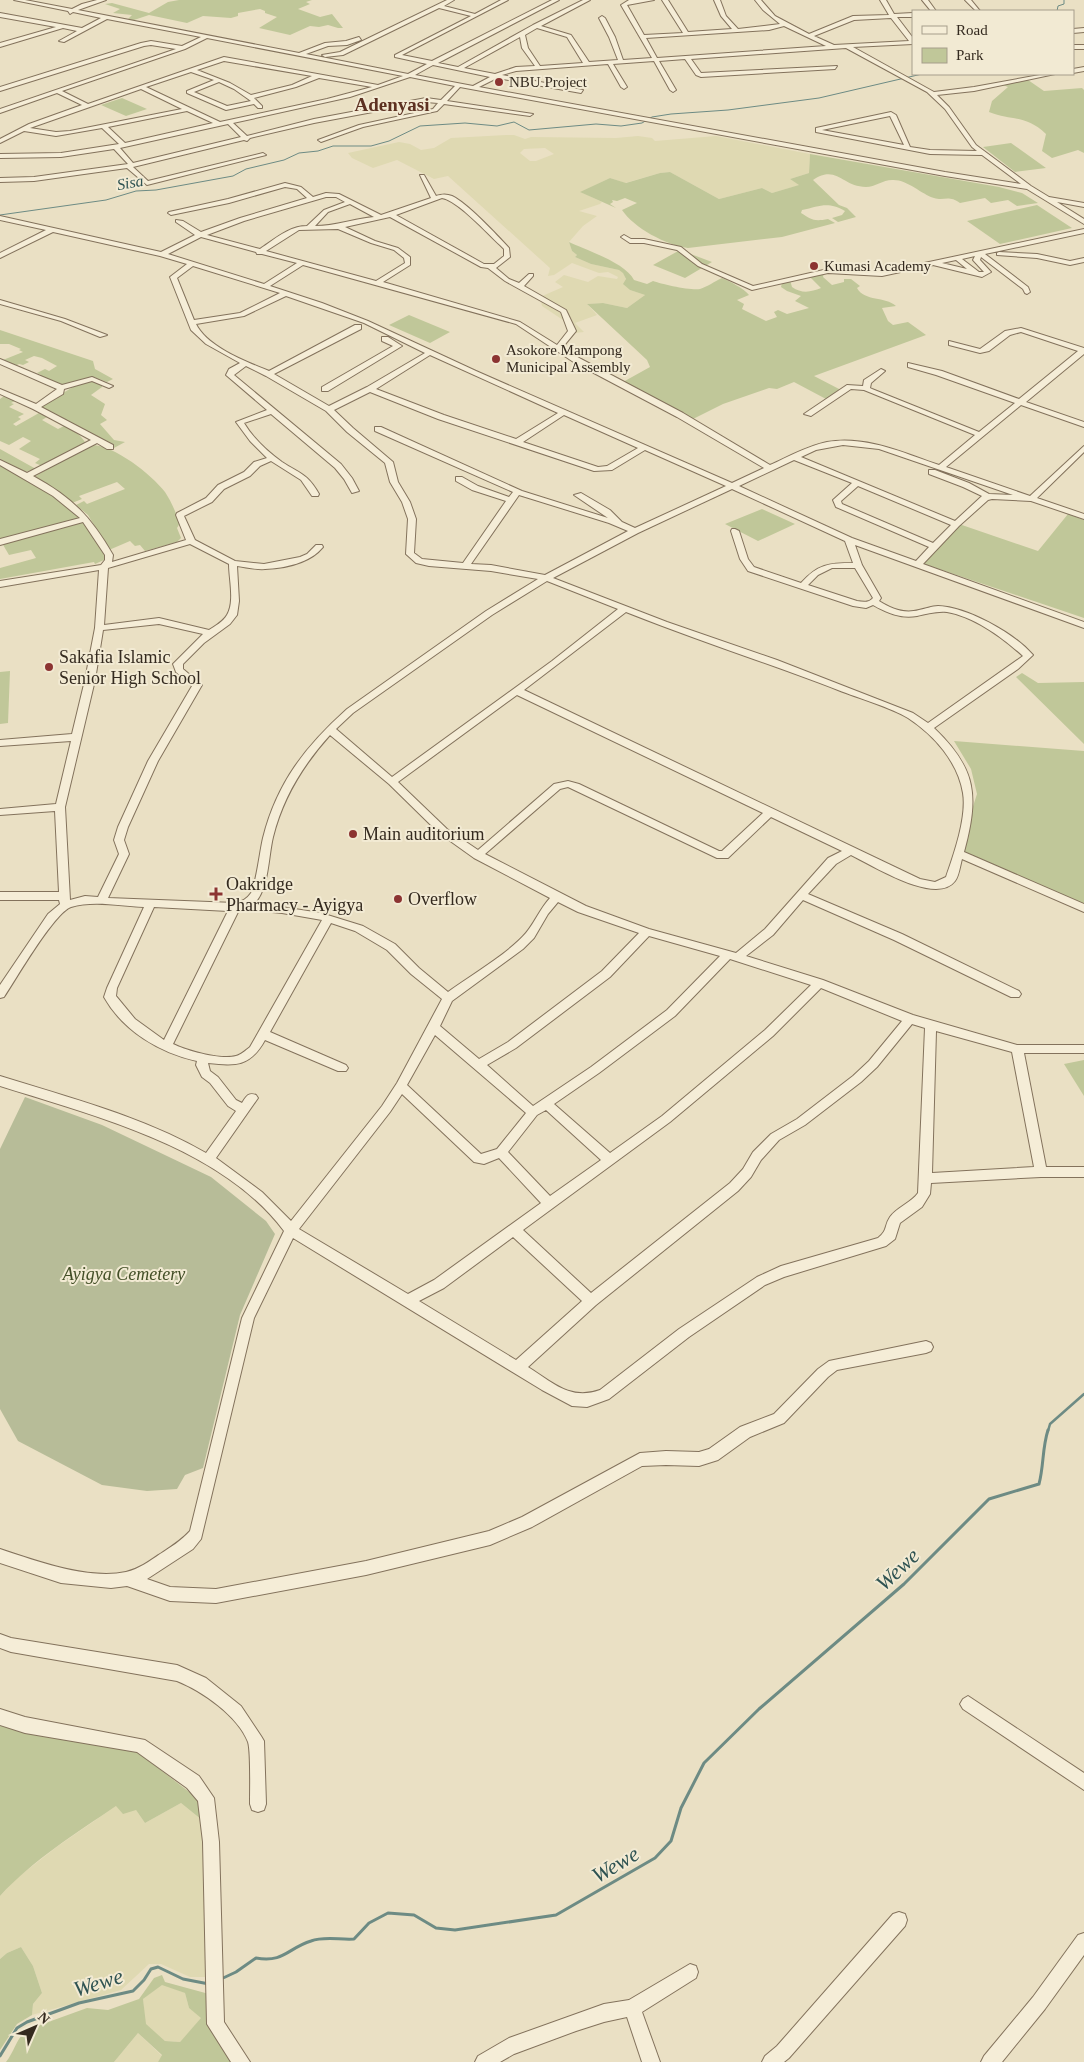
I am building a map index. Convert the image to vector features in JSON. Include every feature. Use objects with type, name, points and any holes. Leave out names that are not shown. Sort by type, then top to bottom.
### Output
[{"type":"street","points":[[17,0],[70,12],[459,85],[945,174],[1029,187]]},
{"type":"street","points":[[70,12],[84,5],[103,0]]},
{"type":"street","points":[[306,52],[331,56],[341,54],[451,0]]},
{"type":"street","points":[[505,0],[397,56],[495,76],[582,90]]},
{"type":"street","points":[[0,156],[19,158],[119,146],[298,107],[380,86],[410,75],[556,0]]},
{"type":"street","points":[[458,69],[535,26],[587,0]]},
{"type":"street","points":[[651,0],[624,4],[673,90]]},
{"type":"street","points":[[665,0],[687,35]]},
{"type":"street","points":[[717,0],[724,16],[736,30]]},
{"type":"street","points":[[758,0],[782,24],[833,47]]},
{"type":"street","points":[[882,0],[912,41]]},
{"type":"street","points":[[925,0],[933,10]]},
{"type":"street","points":[[968,0],[978,10]]},
{"type":"street","points":[[439,6],[474,15]]},
{"type":"street","points":[[0,15],[82,30]]},
{"type":"street","points":[[810,36],[853,18],[912,15]]},
{"type":"street","points":[[0,22],[10,17]]},
{"type":"street","points":[[62,41],[105,18]]},
{"type":"street","points":[[602,18],[621,61]]},
{"type":"street","points":[[642,37],[769,28],[782,24]]},
{"type":"street","points":[[0,45],[62,26]]},
{"type":"street","points":[[535,26],[569,36],[587,64]]},
{"type":"street","points":[[502,28],[523,34]]},
{"type":"street","points":[[298,55],[327,44],[352,41],[371,34]]},
{"type":"street","points":[[523,34],[525,48],[538,67]]},
{"type":"street","points":[[0,111],[183,48],[204,37]]},
{"type":"street","points":[[475,87],[509,71],[538,67],[912,42]]},
{"type":"street","points":[[0,89],[143,44],[151,43],[183,48]]},
{"type":"street","points":[[233,48],[239,44]]},
{"type":"street","points":[[846,46],[908,78],[933,94],[958,123],[970,142],[1029,187],[1084,222]]},
{"type":"street","points":[[772,50],[776,57]]},
{"type":"street","points":[[224,59],[220,55],[227,51]]},
{"type":"street","points":[[686,57],[698,74],[701,75],[835,68]]},
{"type":"street","points":[[0,141],[22,128],[224,59],[380,86]]},
{"type":"street","points":[[318,64],[324,59]]},
{"type":"street","points":[[609,62],[624,87]]},
{"type":"street","points":[[780,63],[785,70]]},
{"type":"street","points":[[305,73],[311,68]]},
{"type":"street","points":[[191,70],[232,84],[251,97],[266,113]]},
{"type":"street","points":[[933,94],[974,89],[1047,75]]},
{"type":"street","points":[[251,97],[294,86],[320,76]]},
{"type":"street","points":[[219,80],[189,92],[226,108],[256,102]]},
{"type":"street","points":[[321,140],[361,126],[435,110],[459,85]]},
{"type":"street","points":[[141,88],[219,124]]},
{"type":"street","points":[[59,92],[86,105]]},
{"type":"street","points":[[0,180],[34,178],[130,165],[247,139],[314,121],[426,100],[530,114]]},
{"type":"street","points":[[298,107],[303,112]]},
{"type":"street","points":[[22,128],[63,134],[189,109]]},
{"type":"street","points":[[908,148],[892,114],[818,129],[820,132],[908,148],[937,153],[983,153]]},
{"type":"street","points":[[309,116],[314,121]]},
{"type":"street","points":[[229,122],[247,139]]},
{"type":"street","points":[[104,127],[119,146],[130,165],[147,183],[263,155]]},
{"type":"street","points":[[422,176],[434,199]]},
{"type":"street","points":[[171,213],[229,201],[285,185],[299,188],[312,199]]},
{"type":"street","points":[[162,254],[182,242],[223,225],[332,194],[380,218]]},
{"type":"street","points":[[259,253],[292,230],[338,226],[366,219],[380,218],[434,199],[446,197],[458,203],[507,249],[507,257],[492,267]]},
{"type":"street","points":[[1046,198],[1084,205]]},
{"type":"street","points":[[309,228],[326,211],[350,202]]},
{"type":"street","points":[[390,214],[471,260],[492,267],[500,276],[564,311],[572,331],[558,348]]},
{"type":"street","points":[[0,218],[50,231],[162,254],[265,286],[366,322],[849,540],[1084,625]]},
{"type":"street","points":[[178,221],[187,224],[201,235],[259,253],[377,283],[509,320],[528,328],[604,376],[705,428],[771,469]]},
{"type":"street","points":[[338,226],[372,242],[396,249],[407,257],[408,264],[377,283]]},
{"type":"street","points":[[0,256],[50,231]]},
{"type":"street","points":[[624,237],[630,241],[644,241],[679,248],[700,265],[752,288],[828,271],[882,274],[1084,231]]},
{"type":"street","points":[[980,253],[1037,256],[1070,263],[1084,260]]},
{"type":"street","points":[[976,260],[980,253]]},
{"type":"street","points":[[980,253],[1026,288],[1027,292]]},
{"type":"street","points":[[930,264],[982,275],[988,272],[969,255]]},
{"type":"street","points":[[953,259],[976,273]]},
{"type":"street","points":[[193,263],[173,277],[198,334],[329,409],[350,430],[389,462],[394,482],[406,502],[412,519],[410,554],[424,562],[492,568],[546,578],[624,609],[774,662],[890,706],[910,715],[929,728],[944,743],[961,770],[968,795],[958,853],[951,879],[946,883],[928,886],[850,851],[517,691]]},
{"type":"street","points":[[265,286],[300,264]]},
{"type":"street","points":[[520,286],[531,275]]},
{"type":"street","points":[[192,323],[242,315],[286,293]]},
{"type":"street","points":[[0,302],[63,320],[103,335]]},
{"type":"street","points":[[269,374],[366,322]]},
{"type":"street","points":[[358,327],[398,346]]},
{"type":"street","points":[[952,343],[980,351],[986,349],[1008,333],[1021,330],[1083,350]]},
{"type":"street","points":[[325,389],[406,341]]},
{"type":"street","points":[[941,467],[1020,404],[1083,350]]},
{"type":"street","points":[[329,409],[370,389],[431,352]]},
{"type":"street","points":[[0,362],[61,388],[92,378],[109,386]]},
{"type":"street","points":[[246,363],[232,371],[230,375],[338,466],[348,478],[355,491]]},
{"type":"street","points":[[910,365],[938,373],[1084,426]]},
{"type":"street","points":[[866,388],[867,382],[881,371]]},
{"type":"street","points":[[808,414],[850,387],[866,388],[869,391],[982,435]]},
{"type":"street","points":[[36,407],[60,392],[61,388]]},
{"type":"street","points":[[370,389],[441,417],[602,470],[609,468],[644,447]]},
{"type":"street","points":[[0,391],[36,407],[110,447]]},
{"type":"street","points":[[272,410],[240,422],[280,464],[307,479],[315,494]]},
{"type":"street","points":[[517,442],[564,412]]},
{"type":"street","points":[[378,429],[518,492],[566,509],[619,523],[635,531]]},
{"type":"street","points":[[28,476],[97,440]]},
{"type":"street","points":[[166,1046],[240,906],[252,900],[257,892],[269,828],[284,788],[311,750],[329,729],[371,695],[489,613],[546,578],[635,531],[813,448],[828,444],[842,443],[880,448],[941,467],[1084,518]]},
{"type":"street","points":[[903,455],[904,460],[988,496],[1031,499],[1084,448]]},
{"type":"street","points":[[795,457],[956,524]]},
{"type":"street","points":[[273,458],[257,464],[247,474],[221,487],[209,500],[180,515],[191,541],[233,563],[264,567],[302,559],[310,556],[319,547]]},
{"type":"street","points":[[0,462],[28,476],[71,505],[86,519],[109,555],[109,560],[104,567],[99,628],[93,651],[90,680],[60,807],[64,900],[0,994]]},
{"type":"street","points":[[459,479],[475,488],[511,500]]},
{"type":"street","points":[[858,482],[837,500],[839,505],[936,546]]},
{"type":"street","points":[[466,566],[518,492]]},
{"type":"street","points":[[578,494],[607,512],[619,523]]},
{"type":"street","points":[[917,565],[956,524],[988,496]]},
{"type":"street","points":[[0,542],[86,519]]},
{"type":"street","points":[[735,531],[744,559],[751,569],[856,604],[866,605],[874,602]]},
{"type":"street","points":[[849,540],[858,565],[876,598],[874,602]]},
{"type":"street","points":[[0,584],[104,567],[191,541]]},
{"type":"street","points":[[101,900],[124,854],[119,840],[123,826],[153,761],[197,685],[179,670],[178,664],[189,651],[210,633],[225,625],[231,618],[234,609],[233,563]]},
{"type":"street","points":[[802,587],[814,572],[823,566],[858,565]]},
{"type":"street","points":[[874,602],[888,611],[901,614],[914,614],[936,609],[974,619],[992,628],[1028,655],[929,728]]},
{"type":"street","points":[[392,782],[517,691],[624,609]]},
{"type":"street","points":[[99,628],[159,621],[210,633]]},
{"type":"street","points":[[329,729],[392,782],[443,831],[478,855],[582,909],[647,932],[697,945],[819,983],[910,1019],[1017,1049],[1084,1049]]},
{"type":"street","points":[[0,743],[77,737]]},
{"type":"street","points":[[478,855],[561,784],[576,786],[717,854],[724,855],[770,812]]},
{"type":"street","points":[[0,812],[60,807]]},
{"type":"street","points":[[402,1086],[478,1158],[484,1159],[501,1152],[533,1112],[671,1013],[732,957],[769,932],[832,861],[850,851]]},
{"type":"street","points":[[958,853],[1084,908]]},
{"type":"street","points":[[801,895],[882,930],[1015,994]]},
{"type":"street","points":[[0,896],[277,908],[328,919],[358,929],[390,946],[414,971],[448,998]]},
{"type":"street","points":[[0,1556],[61,1576],[111,1581],[127,1580],[146,1572],[188,1544],[196,1534],[248,1318],[291,1230],[402,1086],[448,998],[519,946],[530,935],[544,911],[557,897]]},
{"type":"street","points":[[150,903],[112,988],[110,997],[133,1024],[166,1046],[203,1058],[236,1060],[254,1050],[328,919]]},
{"type":"street","points":[[478,1065],[526,1036],[606,974],[647,932]]},
{"type":"street","points":[[407,1301],[440,1284],[666,1119],[762,1039],[819,983]]},
{"type":"street","points":[[516,1368],[591,1301],[734,1187],[747,1173],[757,1156],[775,1137],[801,1122],[873,1064],[910,1019]]},
{"type":"street","points":[[0,1081],[112,1115],[188,1148],[229,1172],[278,1212],[291,1230],[516,1368],[572,1400],[587,1401],[604,1395],[684,1333],[761,1281],[781,1272],[882,1242],[891,1235],[895,1220],[918,1203],[924,1194],[931,1024]]},
{"type":"street","points":[[434,1027],[533,1112]]},
{"type":"street","points":[[263,1034],[342,1068]]},
{"type":"street","points":[[1017,1049],[1041,1172]]},
{"type":"street","points":[[203,1058],[202,1065],[206,1074],[214,1080],[232,1103],[243,1110]]},
{"type":"street","points":[[208,1160],[252,1098]]},
{"type":"street","points":[[546,1103],[609,1160]]},
{"type":"street","points":[[501,1152],[550,1204]]},
{"type":"street","points":[[926,1178],[1041,1172],[1084,1172]]},
{"type":"street","points":[[514,1230],[591,1301]]},
{"type":"street","points":[[127,1580],[170,1594],[216,1596],[366,1568],[490,1538],[527,1522],[640,1460],[666,1458],[699,1459],[713,1455],[745,1432],[780,1419],[823,1373],[834,1365],[926,1347]]},
{"type":"street","points":[[0,1640],[10,1645],[177,1672],[201,1683],[236,1711],[256,1741],[258,1804]]},
{"type":"street","points":[[968,1704],[1084,1782]]},
{"type":"street","points":[[0,1717],[25,1725],[140,1745],[193,1782],[206,1798],[211,1842],[216,2024],[241,2062]]},
{"type":"street","points":[[781,2059],[899,1920]]},
{"type":"street","points":[[990,2062],[1019,2029],[1084,1941]]},
{"type":"street","points":[[484,2062],[509,2048],[576,2022],[604,2013],[632,2008],[690,1972]]},
{"type":"street","points":[[632,2008],[651,2062]]},
{"type":"shaded area","points":[[506,135],[514,135],[525,139],[531,137],[616,138],[638,136],[652,138],[655,141],[716,136],[810,154],[809,173],[790,179],[800,185],[772,193],[762,188],[719,199],[670,172],[625,183],[610,178],[581,192],[602,202],[579,211],[597,216],[583,226],[569,242],[572,251],[577,255],[575,257],[591,264],[623,272],[630,290],[645,295],[627,308],[603,303],[587,304],[597,315],[575,323],[584,332],[575,333],[566,322],[542,306],[540,297],[563,287],[555,282],[564,275],[588,282],[598,276],[617,279],[618,277],[608,272],[599,273],[572,263],[554,275],[548,276],[550,268],[448,176],[434,179],[397,160],[373,168],[352,158],[348,153],[399,142],[410,144],[421,150],[434,148],[451,138]],"holes":[[[545,148],[554,154],[536,161],[530,161],[520,153],[524,149]]]},
{"type":"shaded area","points":[[181,1803],[202,1820],[211,1977],[190,1977],[161,1964],[149,1964],[121,1990],[32,2015],[33,2004],[42,1993],[33,1966],[21,1947],[7,1953],[0,1959],[0,1896],[17,1878],[58,1846],[116,1806],[136,1810],[145,1823]]},
{"type":"shaded area","points":[[162,1984],[185,1993],[189,2008],[202,2018],[180,2042],[165,2041],[145,2024],[143,1999]]},
{"type":"shaded area","points":[[138,2033],[162,2056],[158,2062],[114,2062]]},
{"type":"green space","points":[[179,0],[312,0],[306,2],[310,4],[298,9],[320,17],[332,14],[343,28],[328,25],[310,26],[290,35],[259,28],[277,17],[260,9],[238,13],[238,16],[231,18],[203,16],[187,23],[149,15],[131,21],[127,20],[132,15],[113,13],[120,9],[105,4],[112,3],[149,13],[168,2]]},
{"type":"green space","points":[[1028,80],[1044,91],[1082,88],[1084,90],[1084,153],[1078,150],[1052,158],[1042,151],[1046,134],[1039,128],[1026,121],[989,112],[992,101],[1008,87],[1003,85]]},
{"type":"green space","points":[[122,98],[147,109],[126,116],[101,105]]},
{"type":"green space","points":[[1011,143],[1046,168],[1015,172],[983,147]]},
{"type":"green space","points":[[810,154],[999,187],[1022,193],[1038,203],[1017,206],[1008,200],[991,203],[985,198],[960,203],[953,199],[934,198],[898,180],[889,180],[866,187],[851,184],[828,174],[813,180],[839,205],[847,208],[856,217],[838,222],[832,218],[842,215],[845,211],[829,205],[819,206],[802,210],[801,213],[813,219],[828,219],[835,223],[782,237],[688,248],[651,235],[627,217],[622,210],[637,203],[625,198],[617,201],[612,200],[613,202],[610,204],[616,208],[580,192],[610,178],[626,183],[670,172],[719,199],[762,188],[772,193],[799,185],[790,179],[809,173]]},
{"type":"green space","points":[[1037,205],[1072,228],[1000,244],[967,221]]},
{"type":"green space","points":[[569,242],[614,263],[623,268],[634,280],[647,284],[653,281],[676,287],[700,289],[722,278],[741,288],[749,295],[737,300],[744,304],[742,309],[766,321],[777,317],[774,312],[778,310],[787,314],[809,308],[795,301],[801,296],[781,287],[783,279],[787,278],[790,280],[792,287],[806,292],[821,288],[807,274],[811,272],[824,273],[823,277],[832,285],[844,282],[844,279],[851,279],[860,286],[857,288],[865,295],[896,306],[882,308],[888,321],[893,325],[908,322],[926,335],[814,376],[841,390],[826,399],[794,382],[777,389],[769,388],[723,404],[693,419],[623,382],[650,367],[647,360],[587,304],[603,303],[627,308],[645,295],[630,290],[623,284],[626,279],[619,270],[591,264],[575,257],[577,255],[572,251]]},
{"type":"green space","points":[[680,250],[712,262],[685,278],[653,265]]},
{"type":"green space","points":[[409,315],[450,332],[430,343],[389,325]]},
{"type":"green space","points":[[0,330],[93,361],[95,369],[113,379],[107,382],[94,377],[64,385],[39,376],[41,375],[37,373],[45,369],[49,371],[57,366],[34,356],[25,360],[29,362],[15,366],[3,360],[23,352],[19,350],[21,349],[9,344],[0,344]]},
{"type":"green space","points":[[93,380],[102,384],[102,387],[91,395],[105,404],[101,415],[107,420],[100,424],[114,440],[125,442],[114,448],[40,407],[73,387]]},
{"type":"green space","points":[[4,396],[15,401],[9,407],[24,414],[18,417],[21,419],[13,424],[16,426],[39,413],[47,417],[42,420],[58,429],[64,426],[70,429],[85,442],[81,446],[42,466],[35,463],[40,459],[19,449],[31,441],[23,437],[9,445],[0,441],[0,399]]},
{"type":"green space","points":[[90,445],[109,449],[131,461],[159,485],[169,499],[180,523],[177,528],[181,538],[177,542],[145,551],[140,545],[135,546],[130,541],[109,550],[88,515],[76,505],[84,501],[87,504],[125,489],[117,482],[79,496],[82,499],[72,503],[34,477]]},
{"type":"green space","points":[[0,449],[36,469],[24,472],[0,459]]},
{"type":"green space","points":[[0,465],[63,502],[81,518],[0,539]]},
{"type":"green space","points":[[762,509],[795,524],[758,541],[725,524]]},
{"type":"green space","points":[[1068,514],[1084,520],[1084,618],[924,564],[932,552],[959,524],[1038,551]]},
{"type":"green space","points":[[79,522],[85,523],[106,558],[104,560],[95,564],[94,562],[0,579],[0,568],[36,558],[31,550],[9,555],[2,543]]},
{"type":"green space","points":[[10,671],[8,723],[0,724],[0,672]]},
{"type":"green space","points":[[1022,673],[1038,683],[1084,682],[1084,744],[1016,677]]},
{"type":"green space","points":[[954,741],[1084,751],[1084,906],[958,853],[977,794],[971,769]]},
{"type":"green space","points":[[1084,1060],[1084,1096],[1064,1064]]},
{"type":"green space","name":"Ayigya Cemetery","points":[[25,1097],[102,1125],[211,1177],[266,1221],[275,1234],[240,1315],[203,1468],[185,1475],[177,1489],[147,1491],[102,1485],[18,1441],[0,1409],[0,1149]]},
{"type":"green space","points":[[0,1724],[132,1748],[201,1801],[202,1820],[181,1803],[145,1823],[136,1810],[123,1814],[116,1806],[40,1859],[0,1896]]},
{"type":"green space","points":[[21,1947],[33,1966],[42,1993],[33,2004],[32,2015],[17,2024],[0,2050],[0,1959],[7,1953]]},
{"type":"green space","points":[[162,1975],[165,1982],[209,1994],[233,2062],[158,2062],[162,2055],[138,2033],[114,2062],[6,2062],[18,2040],[29,2029],[87,2008],[108,2010],[139,1999],[154,1978]],"holes":[[[162,1985],[185,1993],[189,2008],[201,2018],[180,2042],[165,2041],[146,2024],[143,1999]]]},
{"type":"waterway","points":[[1057,10],[1058,6],[1064,4],[1064,0]]},
{"type":"waterway","name":"Sisa","points":[[0,215],[106,200],[136,191],[156,190],[233,176],[246,169],[284,160],[299,153],[318,151],[333,146],[371,146],[389,141],[420,126],[465,123],[497,126],[514,122],[529,130],[596,124],[621,126],[642,123],[652,117],[671,114],[728,110],[819,98],[918,75]]},
{"type":"waterway","name":"Wewe","points":[[1048,1431],[1050,1424],[1084,1394]]},
{"type":"waterway","name":"Wewe","points":[[221,1979],[236,1972],[256,1958],[280,1957],[311,1941],[327,1938],[354,1939],[369,1923],[388,1913],[414,1915],[436,1928],[455,1930],[556,1915],[655,1858],[671,1841],[681,1808],[704,1763],[759,1709],[904,1584],[989,1499],[1039,1484],[1048,1430]]},
{"type":"waterway","name":"Wewe","points":[[0,2056],[17,2028],[27,2022],[79,2003],[133,1991],[144,1980],[151,1969],[158,1967],[183,1979],[209,1984]]},
{"type":"place","name":"NBU Project","points":[[499,82]]},
{"type":"place","name":"Kumasi Academy","points":[[814,266]]},
{"type":"place","name":"Asokore Mampong Municipal Assembly","points":[[496,359]]},
{"type":"place","name":"Sakafia Islamic Senior High School","points":[[49,667]]},
{"type":"place","name":"Main auditorium","points":[[353,834]]},
{"type":"place","name":"Oakridge Pharmacy - Ayigya","points":[[216,894]]},
{"type":"place","name":"Overflow","points":[[398,899]]},
{"type":"district","name":"Adenyasi","points":[[392,104]]}]
